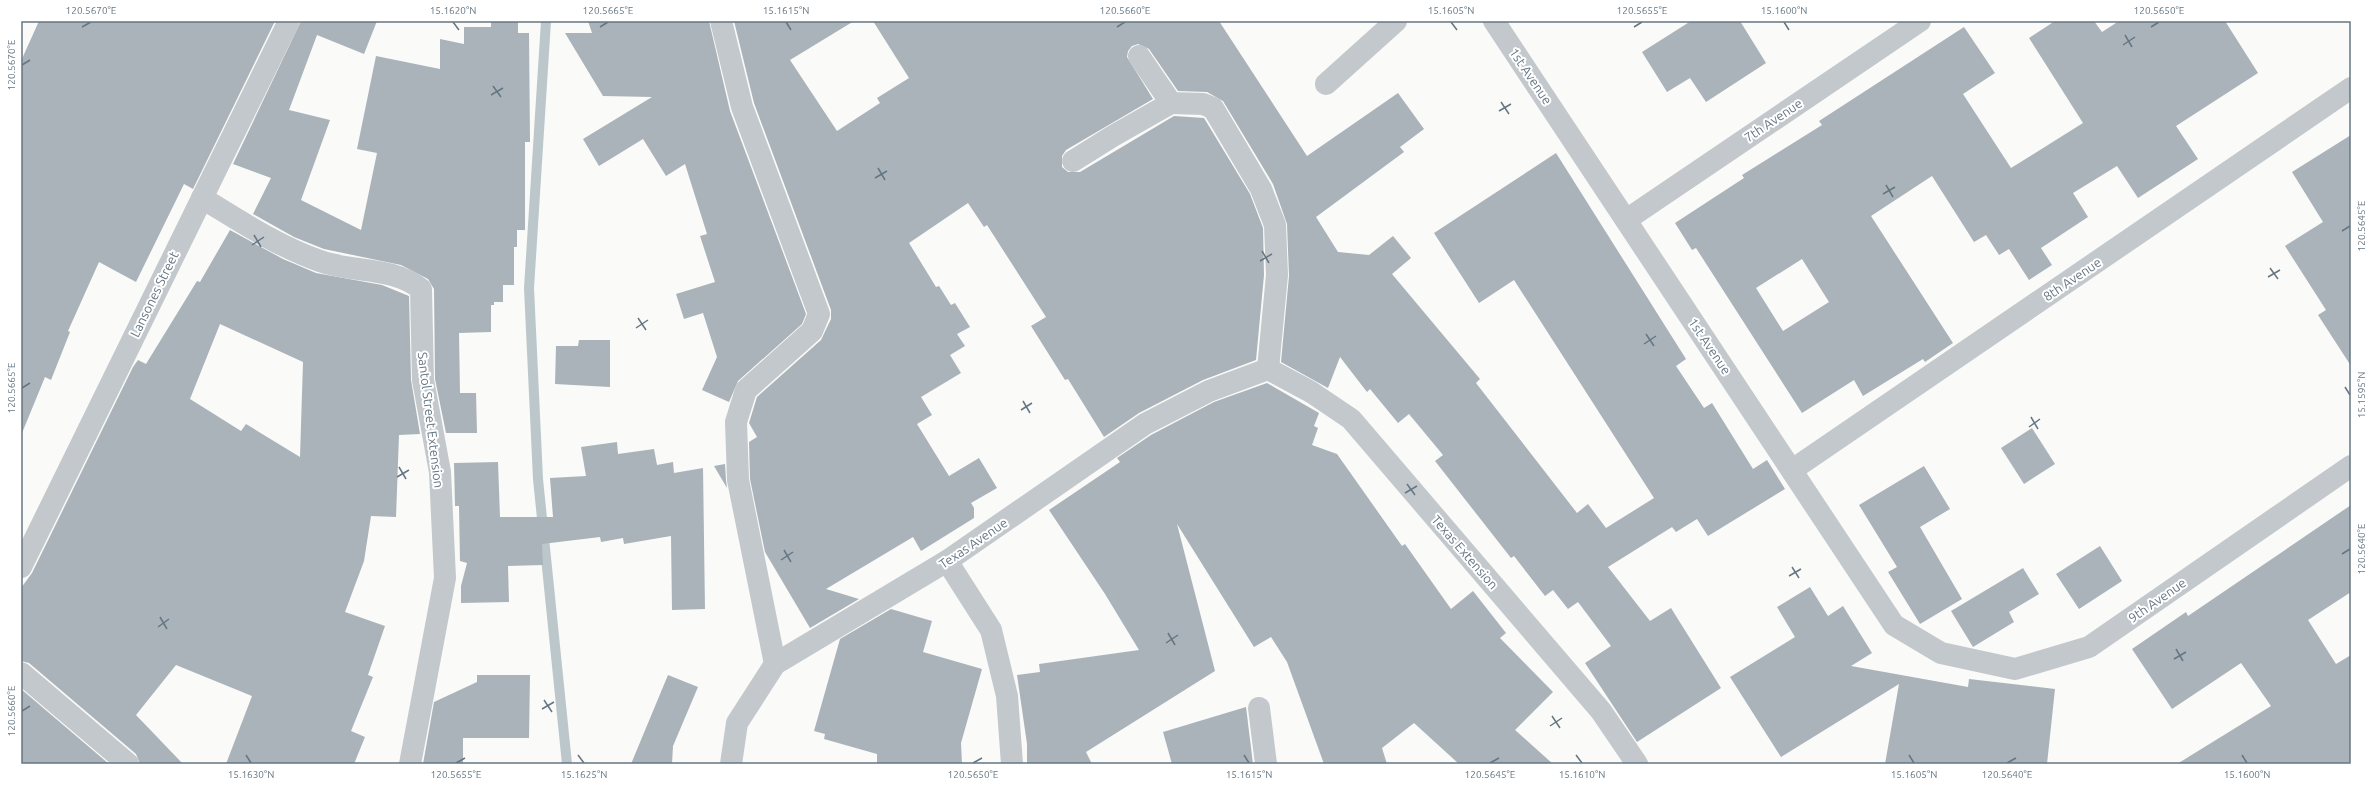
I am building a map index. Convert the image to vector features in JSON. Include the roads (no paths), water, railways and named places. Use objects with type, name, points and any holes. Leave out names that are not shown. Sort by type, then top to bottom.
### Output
[{"type":"street","name":"Lansones Street","points":[[21,567],[289,21]]},
{"type":"street","points":[[721,21],[742,107],[819,314],[812,331],[746,390],[736,422],[738,480],[774,664]]},
{"type":"street","points":[[1326,84],[1396,21]]},
{"type":"street","name":"1st Avenue","points":[[1494,21],[1894,625],[1942,653]]},
{"type":"street","name":"7th Avenue","points":[[1626,220],[1920,21]]},
{"type":"street","points":[[1139,56],[1171,103]]},
{"type":"street","name":"8th Avenue","points":[[1792,470],[2351,88]]},
{"type":"street","points":[[1073,161],[1171,103],[1203,104],[1213,108],[1260,189],[1275,225],[1277,275],[1268,369]]},
{"type":"street","name":"Santol Street Extension","points":[[202,198],[285,247],[321,262],[396,275],[410,281],[421,289],[423,380],[440,472],[444,578],[410,764]]},
{"type":"street","name":"Texas Avenue","points":[[731,764],[737,723],[774,664],[947,561],[1145,424],[1209,391],[1268,369]]},
{"type":"street","name":"Texas Extension","points":[[1268,369],[1311,392],[1351,419],[1601,712],[1637,764]]},
{"type":"street","name":"9th Avenue","points":[[1942,653],[2015,669],[2089,647],[2351,466]]},
{"type":"street","points":[[947,561],[991,630],[1007,696],[1012,764]]},
{"type":"street","points":[[21,673],[128,764]]},
{"type":"street","points":[[1260,708],[1266,764]]},
{"type":"waterway","points":[[546,21],[529,288],[538,479],[567,764]]}]
